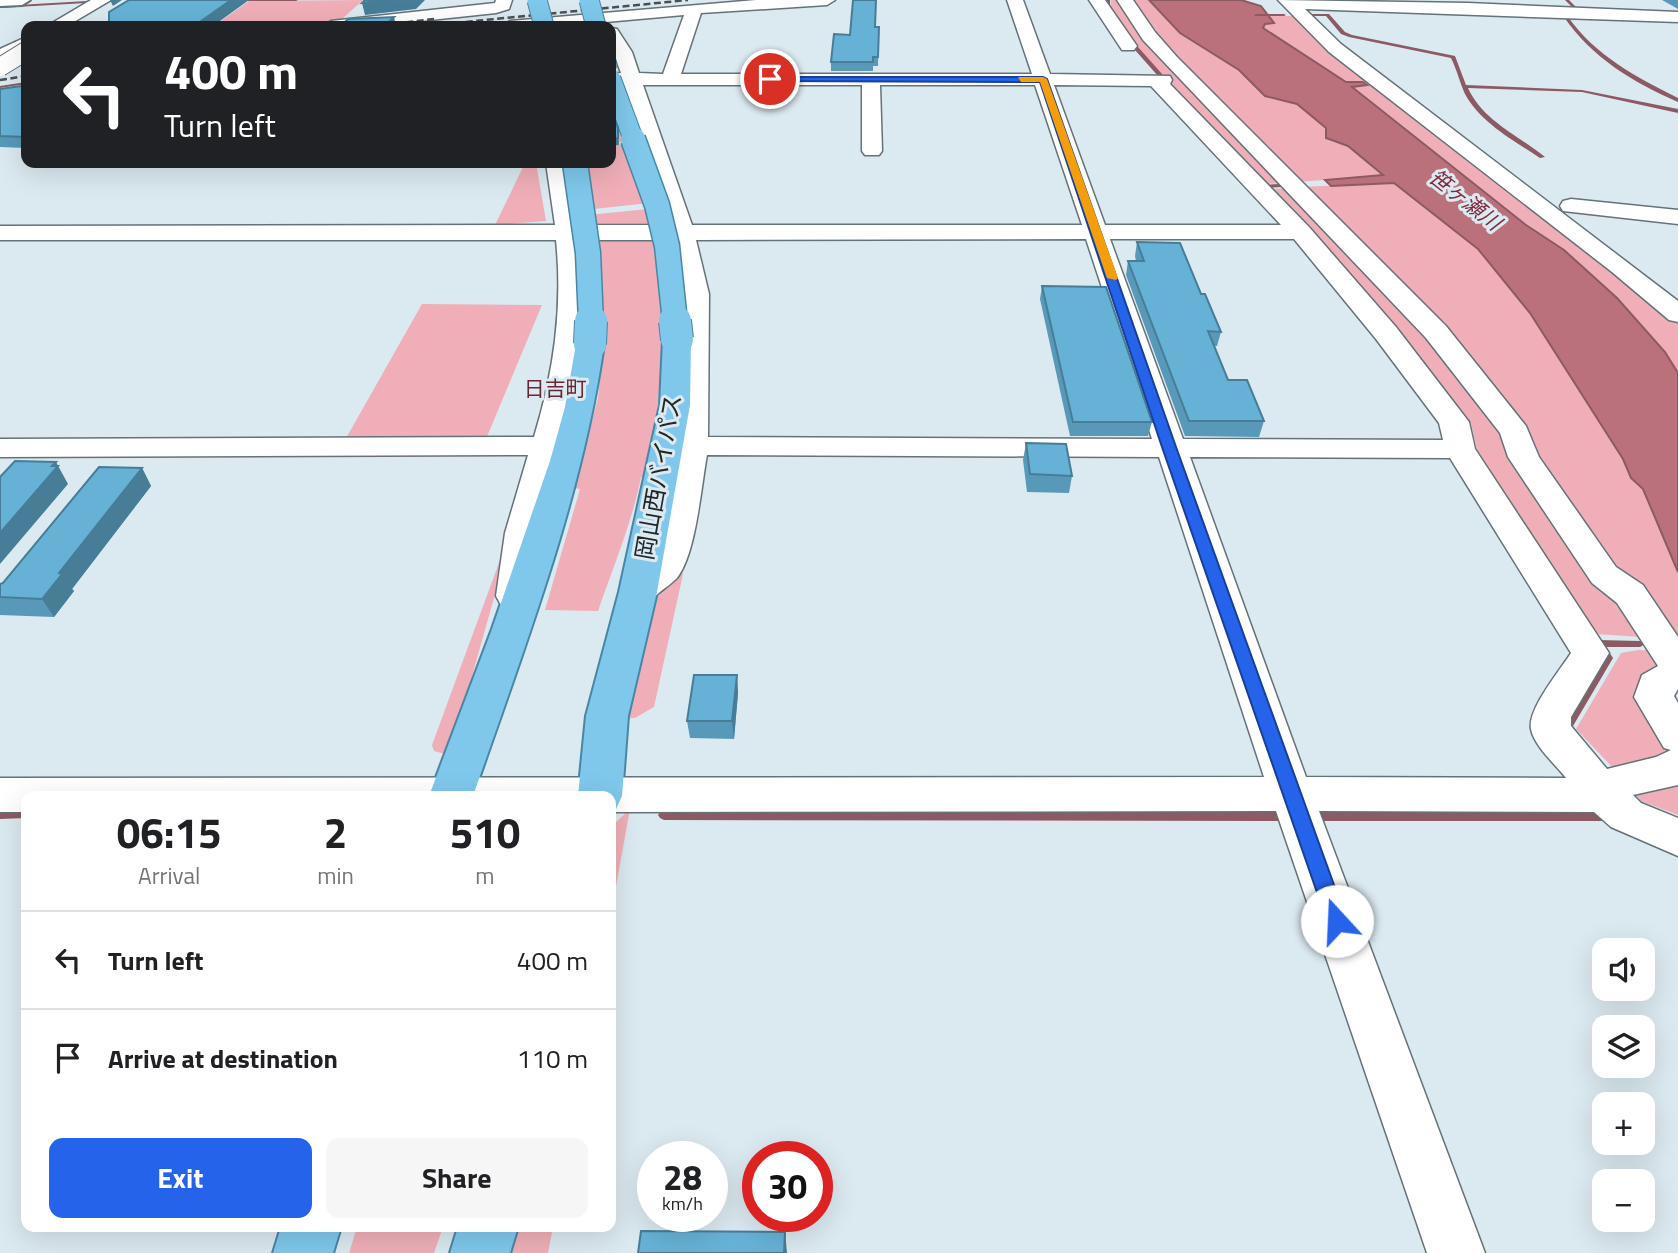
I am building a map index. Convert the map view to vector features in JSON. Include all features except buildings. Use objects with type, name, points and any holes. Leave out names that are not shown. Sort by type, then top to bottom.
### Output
[{"type":"highway","points":[[535,21],[537,0]]},
{"type":"highway","points":[[589,0],[600,21]]},
{"type":"highway","name":"岡山西バイパス","points":[[600,791],[607,716],[638,592],[675,404],[677,339],[667,246],[618,79]]},
{"type":"highway","points":[[453,791],[566,461],[580,407],[590,344],[592,296],[590,252],[576,168]]},
{"type":"highway","points":[[303,1253],[309,1232]]},
{"type":"highway","points":[[480,1253],[486,1232]]},
{"type":"street","points":[[0,1],[22,0]]},
{"type":"street","points":[[64,21],[103,0]]},
{"type":"street","points":[[80,21],[119,0]]},
{"type":"street","points":[[374,21],[496,8],[503,6],[504,0]]},
{"type":"street","points":[[616,24],[694,9],[827,0]]},
{"type":"street","points":[[1015,0],[1291,793],[1457,1253]]},
{"type":"street","points":[[618,79],[1163,80],[1140,63],[1097,0]]},
{"type":"street","points":[[1125,0],[1149,36],[1171,61],[1436,332],[1515,432],[1524,457],[1604,575],[1630,594],[1678,666]]},
{"type":"street","points":[[1287,2],[1678,18]]},
{"type":"street","points":[[1287,2],[1335,48],[1621,267],[1678,314]]},
{"type":"street","points":[[343,21],[363,7]]},
{"type":"street","points":[[670,79],[694,9]]},
{"type":"street","points":[[616,43],[623,52],[618,79],[682,232],[696,294],[693,446],[672,555],[664,570],[638,592]]},
{"type":"street","points":[[0,56],[21,45]]},
{"type":"street","points":[[0,66],[21,54]]},
{"type":"street","points":[[0,66],[21,64]]},
{"type":"street","points":[[871,79],[872,151]]},
{"type":"street","points":[[1156,80],[1301,232],[1386,333],[1454,422],[1460,449],[1590,653],[1551,716],[1552,730],[1604,795],[1626,815],[1678,838]]},
{"type":"street","points":[[1441,129],[1468,140],[1571,206],[1678,288]]},
{"type":"street","points":[[510,628],[522,532],[558,408],[570,345],[573,299],[569,232],[557,168]]},
{"type":"street","points":[[1571,206],[1678,217]]},
{"type":"street","points":[[0,233],[1301,232]]},
{"type":"street","points":[[0,448],[547,446]]},
{"type":"street","points":[[693,446],[1460,449]]},
{"type":"street","points":[[93,478],[118,448]]},
{"type":"street","points":[[1678,674],[1667,677],[1656,685],[1654,697],[1678,737]]},
{"type":"street","points":[[616,796],[779,792],[1604,795],[1622,780],[1667,772],[1678,764]]},
{"type":"street","points":[[0,795],[21,795]]},
{"type":"shaded area","points":[[363,0],[338,21],[221,21],[249,1]]},
{"type":"shaded area","points":[[1111,0],[1122,0],[1287,183],[1265,184],[1150,62],[1110,10]]},
{"type":"shaded area","points":[[1128,0],[1149,0],[1180,33],[1239,70],[1265,96],[1297,104],[1326,128],[1327,135],[1333,142],[1348,146],[1383,176],[1296,182],[1175,61]]},
{"type":"shaded area","points":[[1268,16],[1295,16],[1678,319],[1678,373],[1665,352],[1617,298],[1564,250],[1526,225],[1351,86],[1366,84],[1346,83],[1263,28]]},
{"type":"shaded area","points":[[624,83],[646,142],[616,143],[616,116],[634,114],[616,114],[616,86]]},
{"type":"shaded area","points":[[646,142],[668,201],[575,211],[565,168],[616,168],[616,145]]},
{"type":"shaded area","points":[[523,168],[537,168],[546,221],[495,225]]},
{"type":"shaded area","points":[[1394,183],[1478,249],[1530,313],[1623,459],[1631,478],[1643,489],[1678,572],[1678,638],[1608,573],[1530,457],[1300,187]]},
{"type":"shaded area","points":[[1292,188],[1431,333],[1654,638],[1597,634],[1477,450],[1471,423],[1400,333],[1270,189]]},
{"type":"shaded area","points":[[669,207],[674,223],[578,223],[577,216]]},
{"type":"shaded area","points":[[674,237],[657,413],[647,477],[641,477],[627,528],[598,611],[545,610],[580,489],[574,488],[598,398],[604,342],[579,238]]},
{"type":"shaded area","points":[[422,304],[542,305],[486,439],[345,440]]},
{"type":"shaded area","points":[[511,530],[469,687],[445,754],[434,751],[432,745]]},
{"type":"shaded area","points":[[677,571],[683,574],[654,707],[635,718],[625,718],[650,600]]},
{"type":"shaded area","points":[[1638,650],[1664,651],[1671,756],[1617,772],[1576,729],[1621,653]]},
{"type":"shaded area","points":[[1678,775],[1678,815],[1641,801],[1630,788]]},
{"type":"shaded area","points":[[630,809],[616,886],[616,822]]},
{"type":"shaded area","points":[[355,1232],[441,1232],[434,1253],[349,1253]]},
{"type":"shaded area","points":[[516,1232],[552,1232],[548,1253],[510,1253]]},
{"type":"water","name":"笹ヶ瀬川","points":[[1149,0],[1241,0],[1261,6],[1274,23],[1265,24],[1263,28],[1346,82],[1363,82],[1367,85],[1352,87],[1526,225],[1564,250],[1617,298],[1665,352],[1678,373],[1678,572],[1643,489],[1631,478],[1623,459],[1530,313],[1478,249],[1394,183],[1331,186],[1325,180],[1383,175],[1348,146],[1326,138],[1326,128],[1297,104],[1265,96],[1239,70],[1180,33]]},
{"type":"waterway","points":[[237,0],[296,0]]},
{"type":"waterway","points":[[1108,0],[1108,10],[1112,16]]},
{"type":"waterway","points":[[1567,0],[1576,9],[1566,17],[1601,56],[1678,100]]},
{"type":"waterway","points":[[0,7],[86,2]]},
{"type":"waterway","points":[[1256,15],[1284,15]]},
{"type":"waterway","points":[[1312,15],[1327,15],[1343,33],[1351,36],[1453,57],[1465,86]]},
{"type":"waterway","points":[[1129,40],[1168,84]]},
{"type":"waterway","points":[[0,87],[21,84]]},
{"type":"waterway","points":[[1465,86],[1582,91],[1678,111]]},
{"type":"waterway","points":[[1465,86],[1485,115],[1542,157]]},
{"type":"waterway","points":[[1267,191],[1263,187],[1279,186]]},
{"type":"waterway","points":[[1571,731],[1567,727],[1608,658],[1598,643],[1640,644]]},
{"type":"waterway","points":[[0,814],[21,814]]},
{"type":"waterway","points":[[664,815],[1284,816]]},
{"type":"waterway","points":[[1314,816],[1611,816]]},
{"type":"railway","points":[[475,21],[688,0]]},
{"type":"railway","points":[[417,21],[434,19]]},
{"type":"railway","points":[[0,80],[21,77]]},
{"type":"slow traffic","points":[[1021,79],[1043,79],[1112,278]]},
{"type":"district","name":"日吉町","points":[[555,389]]},
{"type":"route","points":[[770,79],[1043,79],[1169,447],[1337,921]]}]
